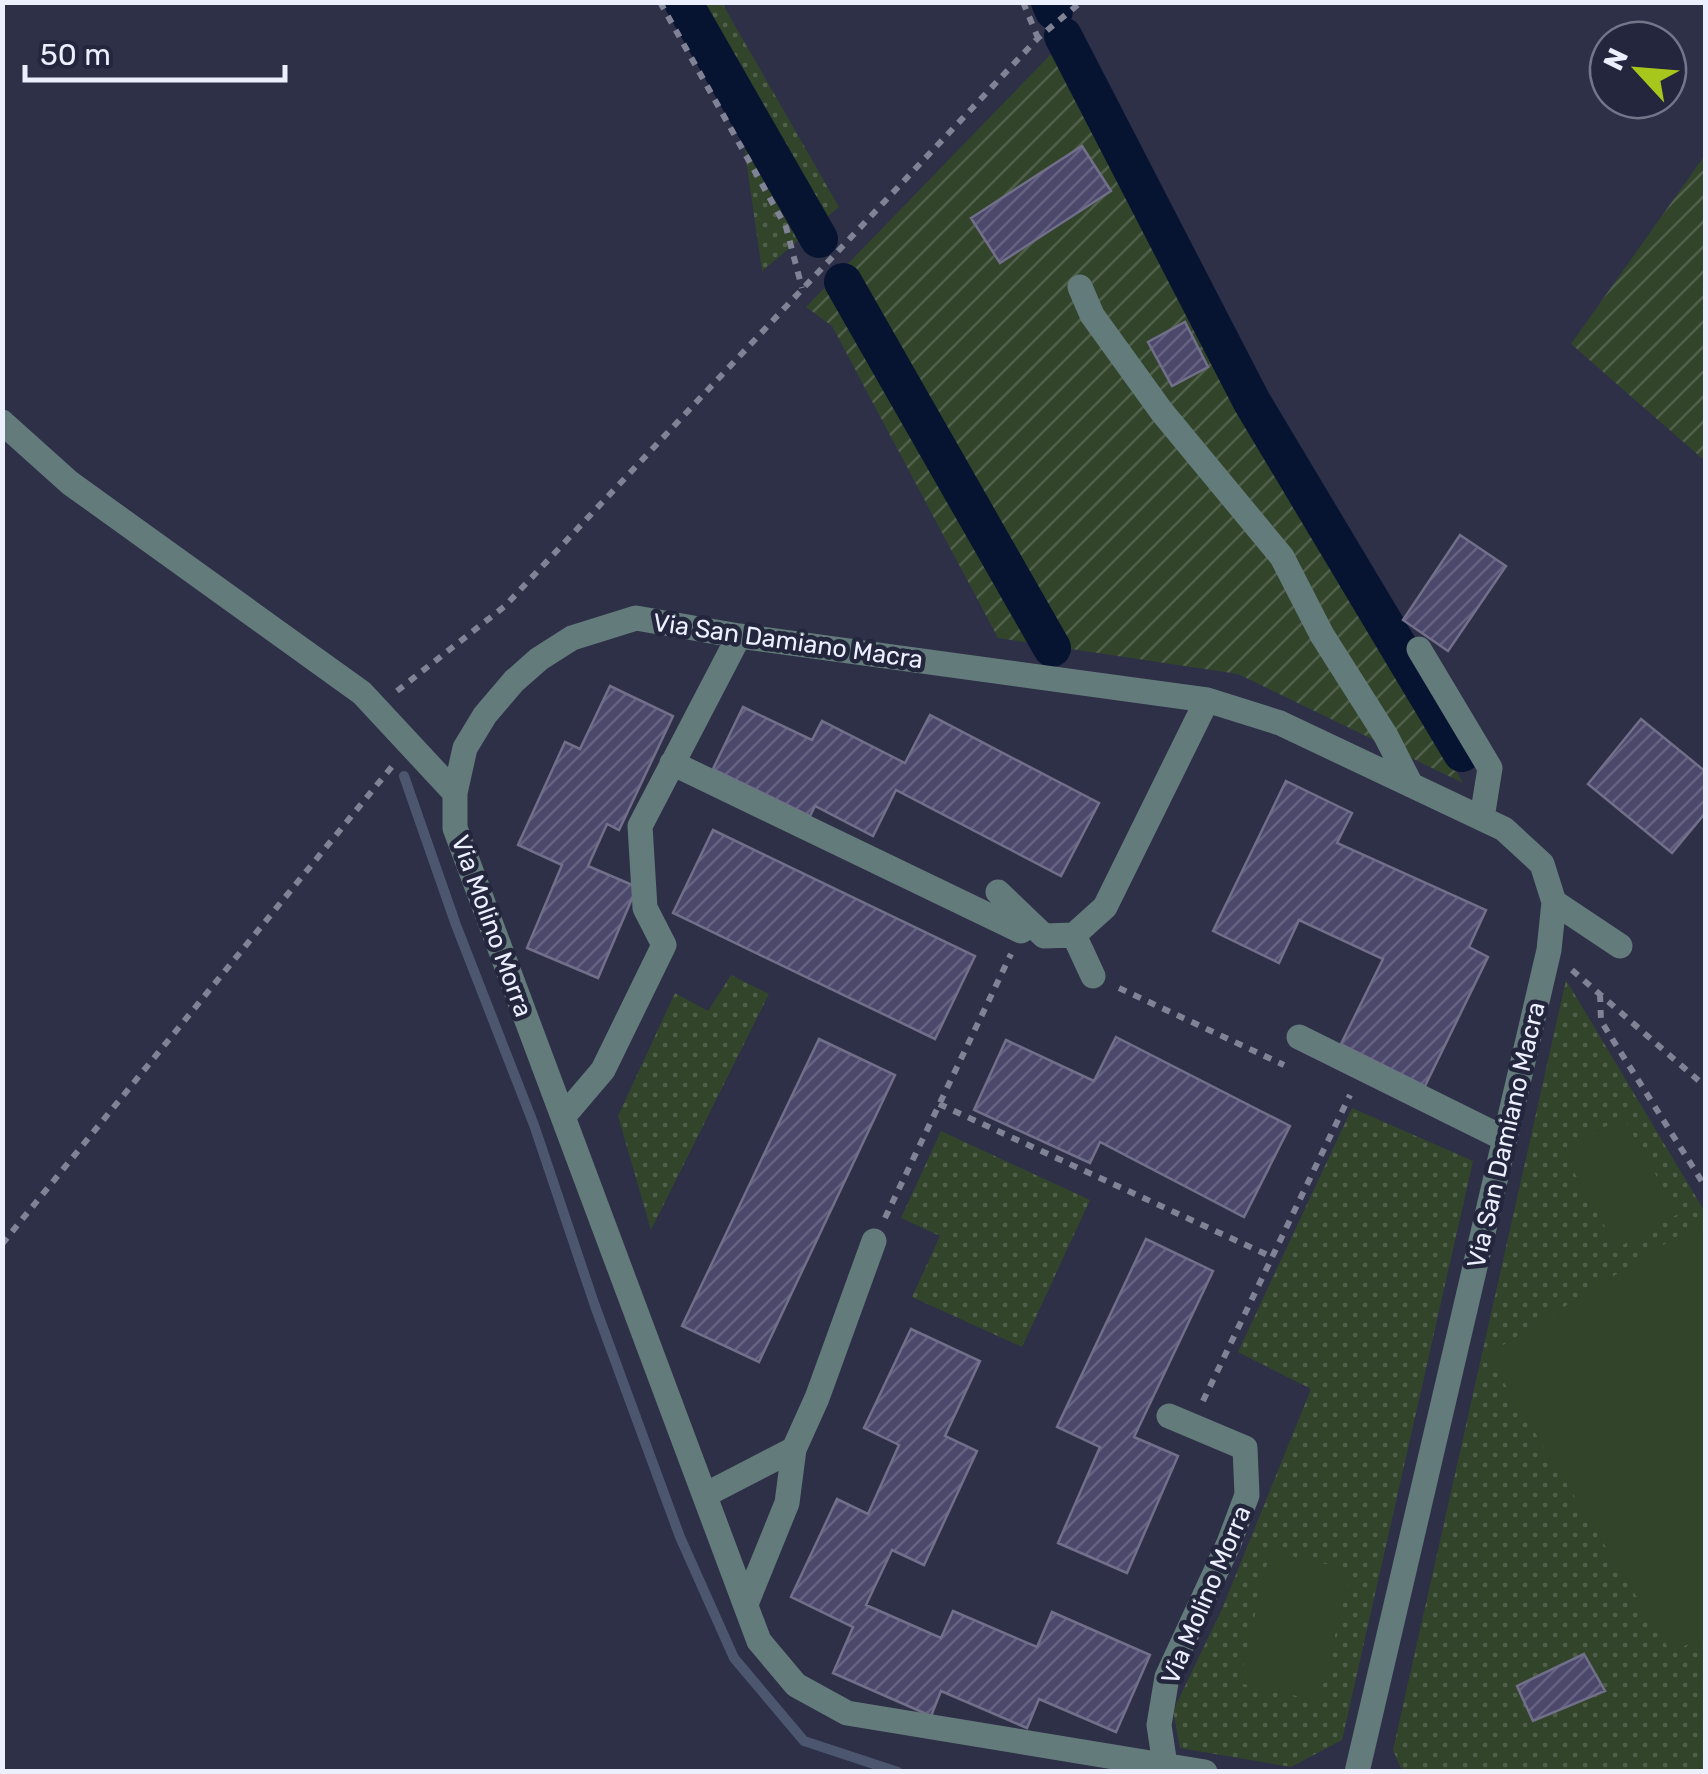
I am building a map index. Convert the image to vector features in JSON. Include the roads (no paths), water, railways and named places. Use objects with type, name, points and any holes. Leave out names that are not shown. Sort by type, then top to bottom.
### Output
[{"type":"street","points":[[1080,288],[1092,315],[1162,412],[1282,557],[1322,635],[1386,736],[1411,785]]},
{"type":"street","points":[[2,422],[70,483],[362,692],[455,792]]},
{"type":"street","name":"Via San Damiano Macra","points":[[455,792],[466,748],[485,715],[526,670],[572,638],[636,618],[739,636],[1207,700],[1280,723],[1482,818],[1504,829],[1542,864],[1554,902],[1549,950],[1356,1772]]},
{"type":"street","points":[[563,1117],[603,1070],[664,945],[644,908],[640,826],[739,636]]},
{"type":"street","points":[[1419,648],[1490,768],[1482,818]]},
{"type":"street","points":[[672,763],[1020,933],[1074,935],[1105,908],[1207,700]]},
{"type":"street","name":"Via Molino Morra","points":[[455,792],[455,828],[760,1641],[796,1685],[847,1713],[1206,1772]]},
{"type":"street","points":[[998,892],[1020,933]]},
{"type":"street","points":[[1554,902],[1620,946]]},
{"type":"street","points":[[1074,935],[1094,976]]},
{"type":"street","points":[[1299,1037],[1505,1139]]},
{"type":"street","points":[[746,1604],[787,1503],[794,1449],[817,1398],[874,1241]]},
{"type":"street","name":"Via Molino Morra","points":[[1165,1765],[1159,1725],[1167,1677],[1248,1495],[1246,1448],[1180,1420]]},
{"type":"street","points":[[705,1495],[794,1449]]},
{"type":"waterway","points":[[683,2],[819,239]]},
{"type":"waterway","points":[[1050,2],[1054,11]]},
{"type":"waterway","points":[[1063,36],[1252,402],[1462,753]]},
{"type":"waterway","points":[[843,282],[1052,648]]},
{"type":"waterway","points":[[404,776],[456,925],[534,1125],[680,1537],[734,1658],[804,1741],[898,1772]]}]
